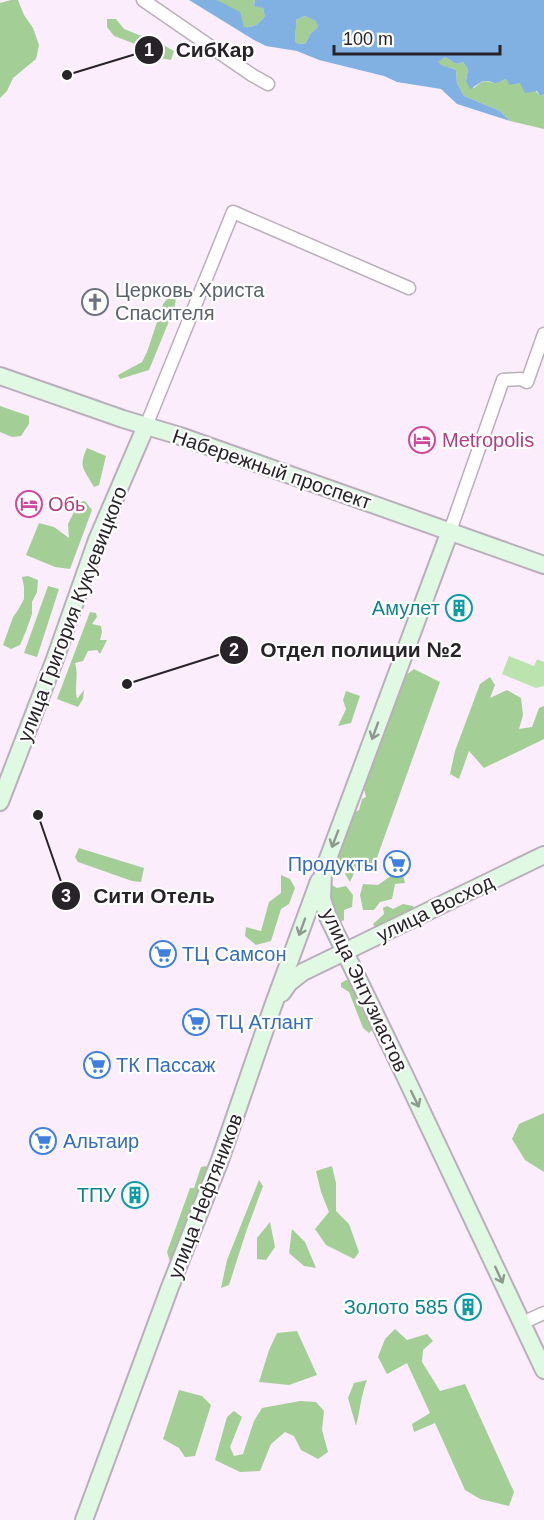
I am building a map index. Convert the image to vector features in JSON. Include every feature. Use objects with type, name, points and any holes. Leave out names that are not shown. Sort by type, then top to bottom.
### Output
[{"type":"main road","name":"Набережный проспект","points":[[0,376],[191,440],[544,565]]},
{"type":"main road","name":"улица Григория Кукуевицкого","points":[[0,802],[55,659],[97,540],[146,426]]},
{"type":"main road","name":"улица Энтузиастов","points":[[450,531],[323,872],[322,899],[328,917],[544,1370]]},
{"type":"main road","name":"улица Восход","points":[[273,1006],[289,983],[303,972],[544,855]]},
{"type":"main road","name":"улица Нефтяников","points":[[84,1520],[220,1160],[273,1006],[323,872]]},
{"type":"street","points":[[143,0],[268,84]]},
{"type":"street","points":[[146,426],[232,212],[409,288]]},
{"type":"street","points":[[450,531],[503,380],[521,379],[527,382],[544,334]]},
{"type":"street","points":[[522,1323],[544,1313]]},
{"type":"green space","points":[[18,0],[39,45],[36,59],[13,78],[7,91],[0,98],[0,3]]},
{"type":"green space","points":[[217,0],[255,0],[254,5],[263,8],[265,16],[256,25],[244,27]]},
{"type":"green space","points":[[305,16],[317,21],[318,27],[311,33],[305,44],[296,43],[296,20]]},
{"type":"green space","points":[[107,19],[116,19],[124,29],[151,38],[174,51],[171,60],[160,58],[146,48],[114,36],[107,27]]},
{"type":"green space","points":[[445,57],[456,64],[463,62],[468,69],[466,81],[474,88],[486,81],[496,83],[505,79],[529,86],[540,96],[544,94],[544,129],[510,121],[500,111],[464,96],[457,83],[456,70],[437,62]]},
{"type":"green space","points":[[167,299],[176,299],[174,309],[149,370],[120,379],[118,375],[142,362],[163,304]]},
{"type":"green space","points":[[0,406],[29,416],[29,424],[21,436],[12,437],[0,432]]},
{"type":"green space","points":[[87,448],[106,456],[99,485],[94,487],[83,464]]},
{"type":"green space","points":[[85,501],[92,510],[70,569],[55,567],[26,555],[39,523],[54,527],[69,538],[68,524],[79,502]]},
{"type":"green space","points":[[28,576],[38,580],[37,592],[32,602],[32,614],[20,645],[11,649],[3,645],[13,617],[24,599],[22,577]]},
{"type":"green space","points":[[48,586],[59,589],[37,657],[24,653]]},
{"type":"green space","points":[[90,612],[96,613],[97,617],[92,624],[101,626],[100,640],[107,640],[100,654],[97,650],[88,651],[83,661],[75,663],[77,699],[84,690],[83,699],[78,707],[57,699]]},
{"type":"green space","points":[[509,656],[534,666],[537,659],[544,662],[544,686],[536,688],[502,674]]},
{"type":"green space","points":[[414,669],[440,682],[374,866],[356,869],[350,882],[345,874],[348,865],[343,863],[336,867],[335,862],[353,813],[359,810],[362,799],[366,797],[364,789],[394,700],[406,675]]},
{"type":"green space","points":[[490,677],[495,685],[490,698],[507,690],[521,698],[523,715],[519,729],[532,727],[539,708],[544,706],[544,739],[484,768],[469,751],[459,779],[450,774],[455,751],[480,684]]},
{"type":"green space","points":[[346,691],[360,696],[351,723],[338,726],[346,709],[343,700]]},
{"type":"green space","points":[[79,848],[144,868],[141,882],[78,862],[75,857]]},
{"type":"green space","points":[[402,871],[405,883],[395,884],[392,899],[380,902],[374,910],[363,910],[360,895],[363,884],[378,885]]},
{"type":"green space","points":[[281,875],[290,879],[295,888],[289,904],[281,909],[271,941],[256,945],[245,936],[246,927],[261,931],[269,902],[281,893]]},
{"type":"green space","points":[[332,885],[337,888],[346,886],[353,895],[352,907],[344,910],[344,920],[338,923],[330,905],[327,887]]},
{"type":"green space","points":[[403,904],[413,906],[415,911],[376,929],[373,924],[384,914],[383,908],[387,906],[393,909]]},
{"type":"green space","points":[[346,980],[351,981],[355,987],[356,998],[372,1030],[369,1033],[363,1028],[349,992],[341,987],[341,983]]},
{"type":"green space","points":[[544,1113],[544,1172],[525,1160],[512,1139],[519,1124]]},
{"type":"green space","points":[[206,1166],[208,1171],[175,1260],[170,1262],[167,1252],[190,1188],[194,1188],[201,1167]]},
{"type":"green space","points":[[332,1166],[336,1183],[336,1211],[349,1224],[359,1252],[354,1259],[326,1245],[315,1229],[329,1212],[316,1171]]},
{"type":"green space","points":[[259,1180],[263,1186],[229,1285],[221,1288],[227,1260]]},
{"type":"green space","points":[[270,1222],[275,1247],[266,1260],[257,1259],[257,1238]]},
{"type":"green space","points":[[292,1229],[305,1242],[316,1268],[304,1266],[289,1253]]},
{"type":"green space","points":[[395,1329],[407,1340],[427,1334],[433,1341],[423,1350],[422,1362],[440,1391],[465,1384],[514,1492],[509,1506],[480,1499],[465,1490],[435,1423],[414,1432],[412,1424],[430,1413],[407,1363],[387,1374],[378,1357],[385,1339]]},
{"type":"green space","points":[[297,1331],[317,1375],[289,1385],[259,1382],[277,1333]]},
{"type":"green space","points":[[367,1380],[356,1426],[348,1398],[354,1383]]},
{"type":"green space","points":[[179,1390],[202,1396],[211,1405],[195,1456],[185,1457],[179,1448],[163,1439]]},
{"type":"green space","points":[[300,1401],[316,1402],[324,1411],[322,1430],[328,1452],[318,1459],[301,1450],[294,1436],[285,1432],[271,1444],[260,1471],[240,1472],[215,1460],[227,1417],[234,1411],[242,1417],[230,1447],[234,1456],[243,1454],[254,1421],[262,1408]]},
{"type":"water","points":[[189,0],[217,0],[240,12],[244,27],[251,27],[265,16],[263,8],[254,6],[255,0],[544,0],[544,94],[540,96],[537,91],[525,93],[520,83],[509,85],[505,79],[496,83],[480,82],[470,89],[466,81],[468,69],[463,62],[456,64],[445,57],[438,62],[456,70],[457,83],[464,96],[500,111],[510,121],[457,104],[441,89],[397,82],[384,76],[319,60],[297,51],[266,46]],"holes":[[[305,16],[316,21],[318,27],[311,33],[305,44],[296,43],[296,20]]]},
{"type":"place","name":"СибКар","points":[[67,75]]},
{"type":"place","name":"Церковь Христа Спасителя","points":[[95,302]]},
{"type":"place","name":"Metropolis","points":[[422,440]]},
{"type":"place","name":"Обь","points":[[29,504]]},
{"type":"place","name":"Амулет","points":[[459,608]]},
{"type":"place","name":"Отдел полиции №2","points":[[127,684]]},
{"type":"place","name":"Сити Отель","points":[[38,815]]},
{"type":"place","name":"Продукты","points":[[397,864]]},
{"type":"place","name":"ТЦ Самсон","points":[[163,954]]},
{"type":"place","name":"ТЦ Атлант","points":[[196,1022]]},
{"type":"place","name":"ТК Пассаж","points":[[97,1065]]},
{"type":"place","name":"Альтаир","points":[[43,1141]]},
{"type":"place","name":"ТПУ","points":[[135,1195]]},
{"type":"place","name":"Золото 585","points":[[468,1307]]}]
